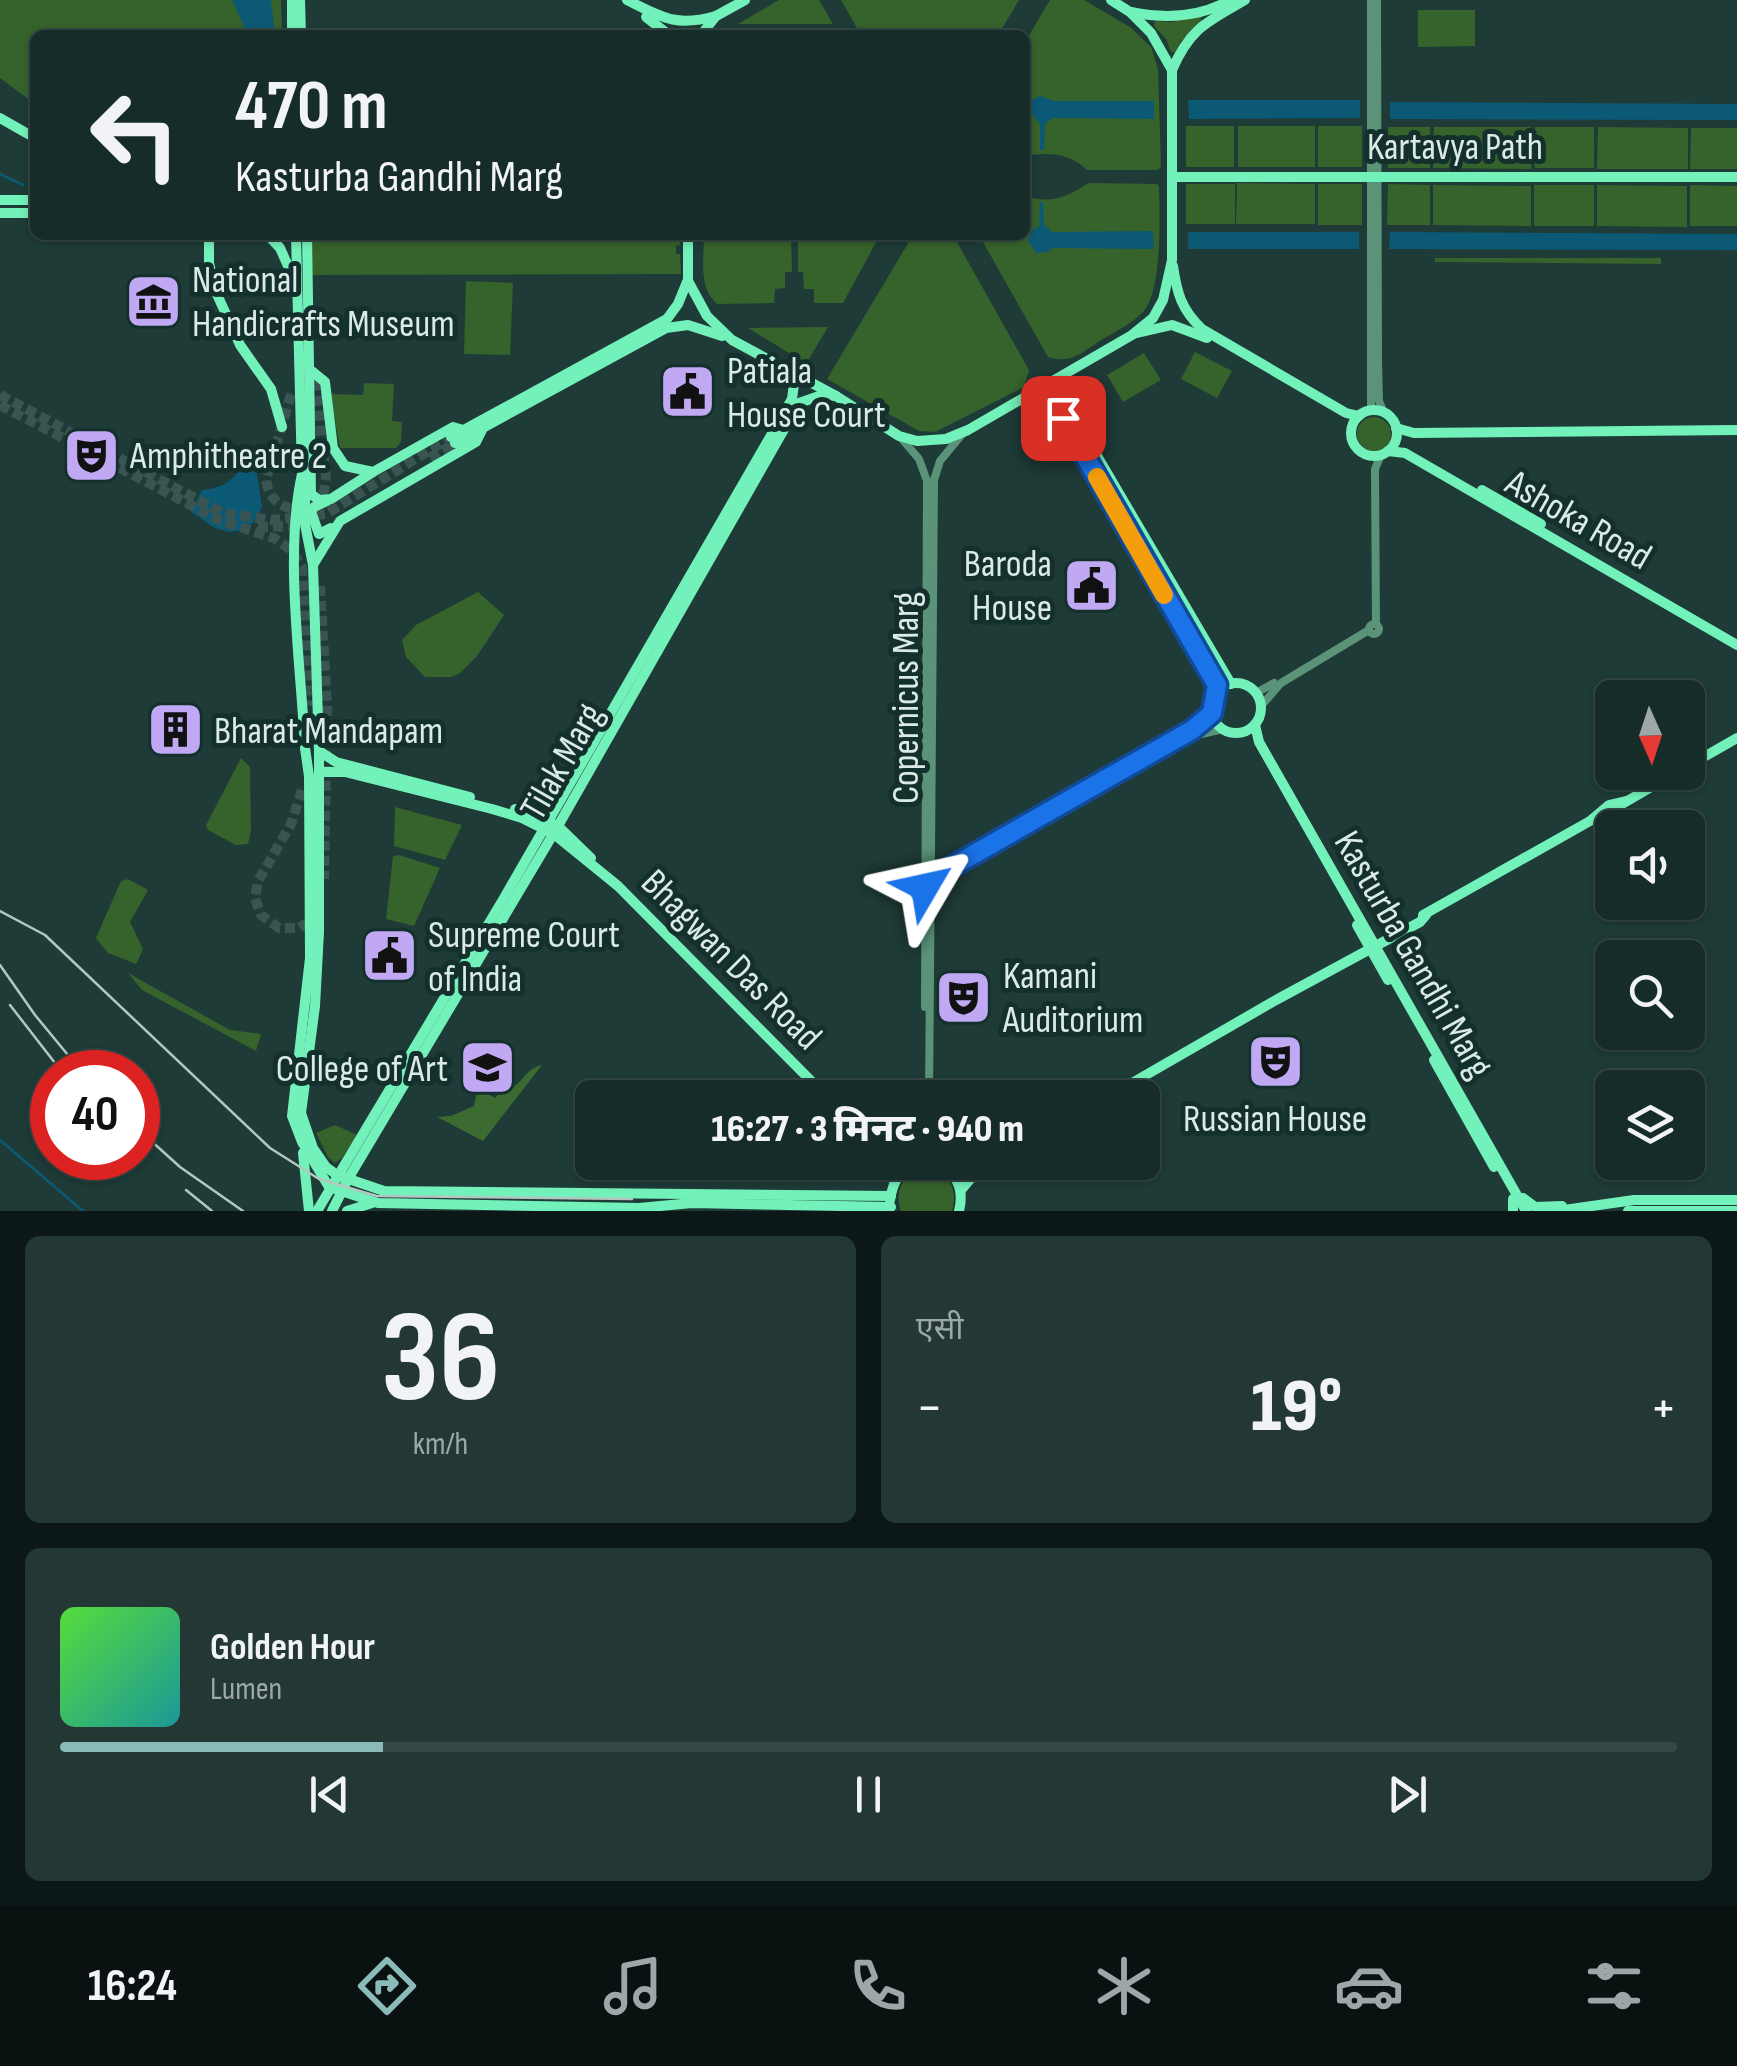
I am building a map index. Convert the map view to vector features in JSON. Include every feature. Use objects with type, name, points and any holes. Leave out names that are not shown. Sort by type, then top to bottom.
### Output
[{"type":"main road","points":[[292,0],[292,30]]},
{"type":"main road","points":[[300,0],[301,30]]},
{"type":"main road","points":[[616,0],[663,30]]},
{"type":"main road","points":[[628,0],[657,16],[682,23],[716,16],[745,0]]},
{"type":"main road","points":[[1111,0],[1152,34],[1172,70]]},
{"type":"main road","points":[[1230,0],[1209,15],[1186,41],[1172,70],[1172,260],[1180,303],[1199,330],[1329,408],[1352,427]]},
{"type":"main road","points":[[1130,12],[1170,17],[1209,15],[1245,0]]},
{"type":"main road","points":[[705,30],[716,16]]},
{"type":"main road","points":[[0,118],[30,135]]},
{"type":"main road","name":"Kartavya Path","points":[[1173,177],[1737,176]]},
{"type":"main road","points":[[0,201],[30,200]]},
{"type":"main road","points":[[0,201],[13,213]]},
{"type":"main road","points":[[0,213],[30,213]]},
{"type":"main road","points":[[209,240],[215,290],[240,345],[271,389],[282,427]]},
{"type":"main road","points":[[273,240],[297,288]]},
{"type":"main road","points":[[296,240],[302,474],[296,504],[295,573],[307,764],[310,958],[292,1103],[300,1129],[312,1211]]},
{"type":"main road","points":[[307,240],[312,494],[319,500],[331,499]]},
{"type":"main road","points":[[453,440],[668,319],[688,281],[688,240]]},
{"type":"main road","points":[[482,429],[476,442],[340,521],[325,534],[318,532],[312,509],[373,472],[453,427],[465,434],[482,429],[666,328],[681,324],[732,340],[836,396],[899,436],[934,441],[968,430],[1132,334],[1152,318],[1162,300],[1172,260]]},
{"type":"main road","points":[[688,281],[707,316],[732,340]]},
{"type":"main road","points":[[673,312],[681,324]]},
{"type":"main road","points":[[1132,334],[1172,325],[1199,330],[1346,413],[1384,413],[1396,436]]},
{"type":"main road","points":[[291,394],[300,359]]},
{"type":"main road","name":"Tilak Marg","points":[[551,827],[792,399],[794,384],[784,367]]},
{"type":"main road","points":[[310,369],[316,381]]},
{"type":"main road","points":[[310,369],[325,382],[338,460],[346,466],[373,472]]},
{"type":"main road","points":[[1048,383],[1231,684]]},
{"type":"main road","points":[[1048,383],[1217,685],[1212,713],[1223,729],[1242,732],[1254,725],[1261,706],[1256,693],[1245,685],[1231,684],[1216,694]]},
{"type":"main road","name":"Tilak Marg","points":[[343,1177],[799,403],[822,395],[836,396]]},
{"type":"main road","points":[[1365,413],[1352,427],[1352,442],[1367,455],[1385,453],[1396,436],[1414,433],[1737,433]]},
{"type":"main road","name":"Ashoka Road","points":[[1396,436],[1402,448],[1508,504],[1737,642]]},
{"type":"main road","name":"Ashoka Road","points":[[1385,453],[1405,453],[1737,642]]},
{"type":"main road","points":[[310,468],[303,514],[313,569],[319,751],[319,953],[300,1129],[320,1160],[343,1177],[392,1197],[639,1208],[742,1203],[892,1204]]},
{"type":"main road","points":[[295,573],[313,569],[340,521]]},
{"type":"main road","points":[[313,569],[320,577],[320,586]]},
{"type":"main road","points":[[305,748],[310,706]]},
{"type":"main road","name":"Kasturba Gandhi Marg","points":[[1254,725],[1517,1205]]},
{"type":"main road","name":"Kasturba Gandhi Marg","points":[[1242,732],[1248,735],[1269,769],[1373,946]]},
{"type":"main road","points":[[1705,756],[1737,738]]},
{"type":"main road","name":"Bhagwan Das Road","points":[[319,751],[369,774],[551,827],[590,856],[593,864],[810,1080]]},
{"type":"main road","points":[[302,790],[307,764]]},
{"type":"main road","name":"Bhagwan Das Road","points":[[319,772],[369,774]]},
{"type":"main road","points":[[1138,1080],[1645,790]]},
{"type":"main road","name":"Tilak Marg","points":[[343,1177],[359,1161],[444,1006]]},
{"type":"main road","points":[[302,1142],[328,1185],[378,1202]]},
{"type":"main road","points":[[359,1161],[361,1176],[371,1188]]},
{"type":"main road","points":[[312,1211],[328,1185],[343,1177]]},
{"type":"main road","points":[[332,1211],[342,1192],[343,1177]]},
{"type":"main road","points":[[956,1180],[961,1190],[960,1210]]},
{"type":"main road","points":[[961,1190],[969,1180]]},
{"type":"main road","points":[[892,1204],[894,1181]]},
{"type":"main road","points":[[347,1211],[392,1197],[892,1204]]},
{"type":"main road","points":[[1517,1205],[1528,1203],[1543,1208],[1634,1200],[1737,1200]]},
{"type":"main road","points":[[742,1203],[756,1211]]},
{"type":"main road","points":[[784,1211],[802,1204]]},
{"type":"main road","points":[[1558,1211],[1598,1204]]},
{"type":"main road","points":[[1628,1211],[1737,1211]]},
{"type":"street","points":[[1374,0],[1378,393],[1384,413]]},
{"type":"street","points":[[1365,413],[1374,176]]},
{"type":"street","points":[[930,480],[944,455],[968,430]]},
{"type":"street","points":[[899,436],[920,459],[930,480]]},
{"type":"street","points":[[1372,626],[1375,469],[1385,453]]},
{"type":"street","points":[[1367,455],[1371,463],[1373,519],[1372,626]]},
{"type":"street","name":"Copernicus Marg","points":[[927,1080],[930,480]]},
{"type":"street","points":[[1256,693],[1372,626]]},
{"type":"street","points":[[1261,706],[1282,683],[1372,626]]},
{"type":"street","points":[[928,884],[976,850],[1192,730],[1212,713]]},
{"type":"street","points":[[928,884],[1193,736],[1223,729]]},
{"type":"green space","points":[[0,0],[281,0],[282,30],[30,30],[30,100],[0,78]]},
{"type":"green space","points":[[779,0],[819,0],[833,24],[738,24]]},
{"type":"green space","points":[[841,0],[1019,0],[1001,30],[858,30]]},
{"type":"green space","points":[[1050,0],[1084,0],[1130,27],[1151,47],[1158,69],[1158,170],[1087,170],[1058,155],[1030,155],[1030,34]]},
{"type":"green space","points":[[1418,10],[1475,10],[1475,46],[1418,47]]},
{"type":"green space","points":[[1200,16],[1202,21],[1181,41],[1175,53],[1154,26],[1155,21]]},
{"type":"green space","points":[[1186,126],[1234,126],[1234,167],[1186,167]]},
{"type":"green space","points":[[1238,126],[1315,126],[1315,167],[1238,167]]},
{"type":"green space","points":[[1318,126],[1362,126],[1362,167],[1318,167]]},
{"type":"green space","points":[[1388,127],[1430,127],[1430,168],[1388,168]]},
{"type":"green space","points":[[1434,127],[1531,127],[1531,169],[1433,168]]},
{"type":"green space","points":[[1535,127],[1594,127],[1594,168],[1535,168]]},
{"type":"green space","points":[[1598,127],[1688,128],[1688,169],[1597,169]]},
{"type":"green space","points":[[1691,128],[1737,128],[1737,169],[1690,169]]},
{"type":"green space","points":[[1088,183],[1157,184],[1159,252],[1154,286],[1144,311],[1080,354],[1055,359],[1048,357],[982,240],[1030,240],[1030,198],[1059,198]]},
{"type":"green space","points":[[1237,183],[1315,184],[1315,224],[1236,224]]},
{"type":"green space","points":[[1186,184],[1235,184],[1235,224],[1186,224]]},
{"type":"green space","points":[[1318,184],[1362,184],[1362,225],[1318,225]]},
{"type":"green space","points":[[1388,184],[1430,185],[1430,225],[1387,225]]},
{"type":"green space","points":[[1433,185],[1531,186],[1531,226],[1433,225]]},
{"type":"green space","points":[[1534,185],[1594,185],[1594,226],[1534,226]]},
{"type":"green space","points":[[1597,185],[1687,186],[1687,227],[1597,226]]},
{"type":"green space","points":[[1690,185],[1737,186],[1737,226],[1690,226]]},
{"type":"green space","points":[[312,240],[680,240],[676,254],[680,254],[681,274],[312,275]]},
{"type":"green space","points":[[704,240],[791,240],[792,272],[785,272],[785,288],[775,289],[774,303],[717,304],[707,289]]},
{"type":"green space","points":[[798,240],[877,240],[843,303],[814,303],[814,289],[804,289],[803,272],[798,272]]},
{"type":"green space","points":[[910,240],[956,240],[1029,370],[1024,387],[935,432],[919,431],[827,379]]},
{"type":"green space","points":[[1435,258],[1661,258],[1661,264],[1435,262]]},
{"type":"green space","points":[[466,281],[513,283],[510,355],[464,354]]},
{"type":"green space","points":[[828,327],[809,359],[802,361],[748,328]]},
{"type":"green space","points":[[1195,352],[1232,371],[1217,398],[1181,379]]},
{"type":"green space","points":[[1144,353],[1161,380],[1123,402],[1107,375]]},
{"type":"green space","points":[[364,383],[394,384],[392,421],[402,422],[401,442],[396,448],[340,448],[330,394],[363,395]]},
{"type":"green space","points":[[1374,417],[1386,422],[1391,434],[1386,446],[1374,451],[1362,446],[1357,434],[1362,422]]},
{"type":"green space","points":[[478,592],[504,615],[477,656],[459,674],[425,677],[406,657],[402,640],[416,625]]},
{"type":"green space","points":[[241,758],[250,767],[251,831],[248,844],[236,845],[208,830],[206,825]]},
{"type":"green space","points":[[395,807],[462,825],[445,860],[394,846]]},
{"type":"green space","points":[[393,856],[440,868],[414,926],[386,919]]},
{"type":"green space","points":[[128,879],[148,890],[130,922],[143,949],[136,964],[108,953],[96,938],[121,881]]},
{"type":"green space","points":[[128,973],[230,1030],[261,1034],[256,1051],[142,990]]},
{"type":"green space","points":[[542,1065],[483,1141],[437,1117],[451,1116],[474,1106],[478,1088],[495,1098]]},
{"type":"green space","points":[[335,1125],[357,1135],[335,1163],[316,1133]]},
{"type":"green space","points":[[905,1180],[947,1180],[954,1194],[952,1211],[901,1211],[901,1185]]},
{"type":"water","points":[[232,0],[271,0],[274,30],[246,30]]},
{"type":"water","points":[[1040,96],[1054,101],[1154,101],[1154,119],[1053,118],[1045,124],[1044,150],[1040,150],[1040,124],[1030,112],[1031,101]]},
{"type":"water","points":[[1188,100],[1360,100],[1360,118],[1189,119]]},
{"type":"water","points":[[1390,102],[1737,104],[1737,120],[1390,119]]},
{"type":"water","points":[[1043,202],[1044,225],[1052,232],[1153,231],[1154,249],[1052,248],[1036,253],[1028,240],[1032,230],[1039,227]]},
{"type":"water","points":[[1188,232],[1359,232],[1359,249],[1188,249]]},
{"type":"water","points":[[1390,232],[1737,234],[1737,250],[1389,249]]},
{"type":"water","points":[[253,446],[261,450],[257,474],[262,507],[253,523],[229,532],[191,512],[202,490],[220,486],[234,477]]},
{"type":"waterway","points":[[0,174],[23,185]]},
{"type":"waterway","points":[[0,1140],[83,1211]]},
{"type":"tunnel","points":[[315,381],[326,478],[317,502]]},
{"type":"tunnel","points":[[291,394],[266,480],[278,502],[302,509]]},
{"type":"tunnel","points":[[0,395],[223,513],[271,520],[326,514],[451,437]]},
{"type":"tunnel","points":[[0,405],[221,521],[274,538],[291,550],[302,567],[310,706]]},
{"type":"tunnel","points":[[430,458],[455,443]]},
{"type":"tunnel","points":[[258,527],[300,526]]},
{"type":"tunnel","points":[[320,586],[327,705],[324,879]]},
{"type":"tunnel","points":[[302,790],[291,824],[258,881],[255,898],[261,915],[279,928],[299,928],[315,918]]},
{"type":"railway","points":[[0,911],[45,935],[270,1148],[319,1179],[377,1196],[632,1199]]},
{"type":"railway","points":[[0,965],[64,1050]]},
{"type":"railway","points":[[10,1005],[45,1050]]},
{"type":"railway","points":[[160,1149],[243,1211]]},
{"type":"railway","points":[[186,1190],[212,1211]]},
{"type":"slow traffic","points":[[1097,477],[1164,595]]},
{"type":"place","name":"National Handicrafts Museum","points":[[153,301]]},
{"type":"place","name":"Patiala House Court","points":[[688,392]]},
{"type":"place","name":"Amphitheatre 2","points":[[91,455]]},
{"type":"place","name":"Baroda House","points":[[1091,585]]},
{"type":"place","name":"Bharat Mandapam","points":[[175,730]]},
{"type":"place","name":"Supreme Court of India","points":[[389,956]]},
{"type":"place","name":"Kamani Auditorium","points":[[964,997]]},
{"type":"place","name":"Russian House","points":[[1275,1061]]},
{"type":"place","name":"College of Art","points":[[487,1068]]},
{"type":"route","points":[[925,887],[925,882],[976,850],[1192,730],[1212,713],[1217,685],[1063,418]]}]
